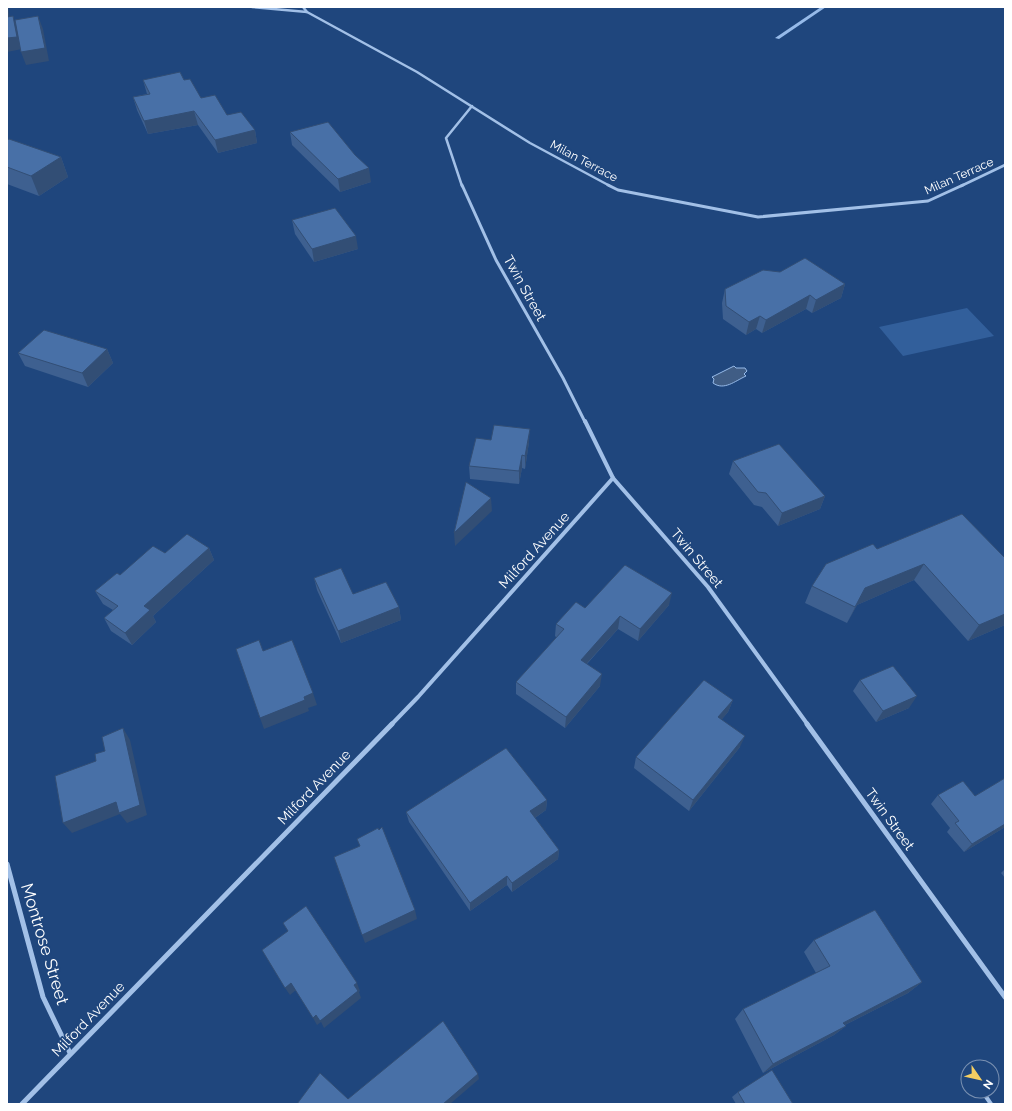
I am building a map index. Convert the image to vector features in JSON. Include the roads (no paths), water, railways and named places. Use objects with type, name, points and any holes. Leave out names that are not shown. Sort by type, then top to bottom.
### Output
[{"type":"street","name":"Milan Terrace","points":[[252,7],[307,12],[417,72],[530,143],[618,190],[758,217],[928,201],[1005,165]]},
{"type":"street","points":[[303,7],[307,12]]},
{"type":"street","name":"Twin Street","points":[[472,106],[446,138],[464,188],[496,260],[563,378],[613,478],[708,587],[1005,997]]},
{"type":"street","name":"Milford Avenue","points":[[22,1104],[418,697],[613,478]]},
{"type":"street","name":"Montrose Street","points":[[7,864],[43,997],[70,1053]]},
{"type":"waterway","points":[[777,38],[824,7]]}]
